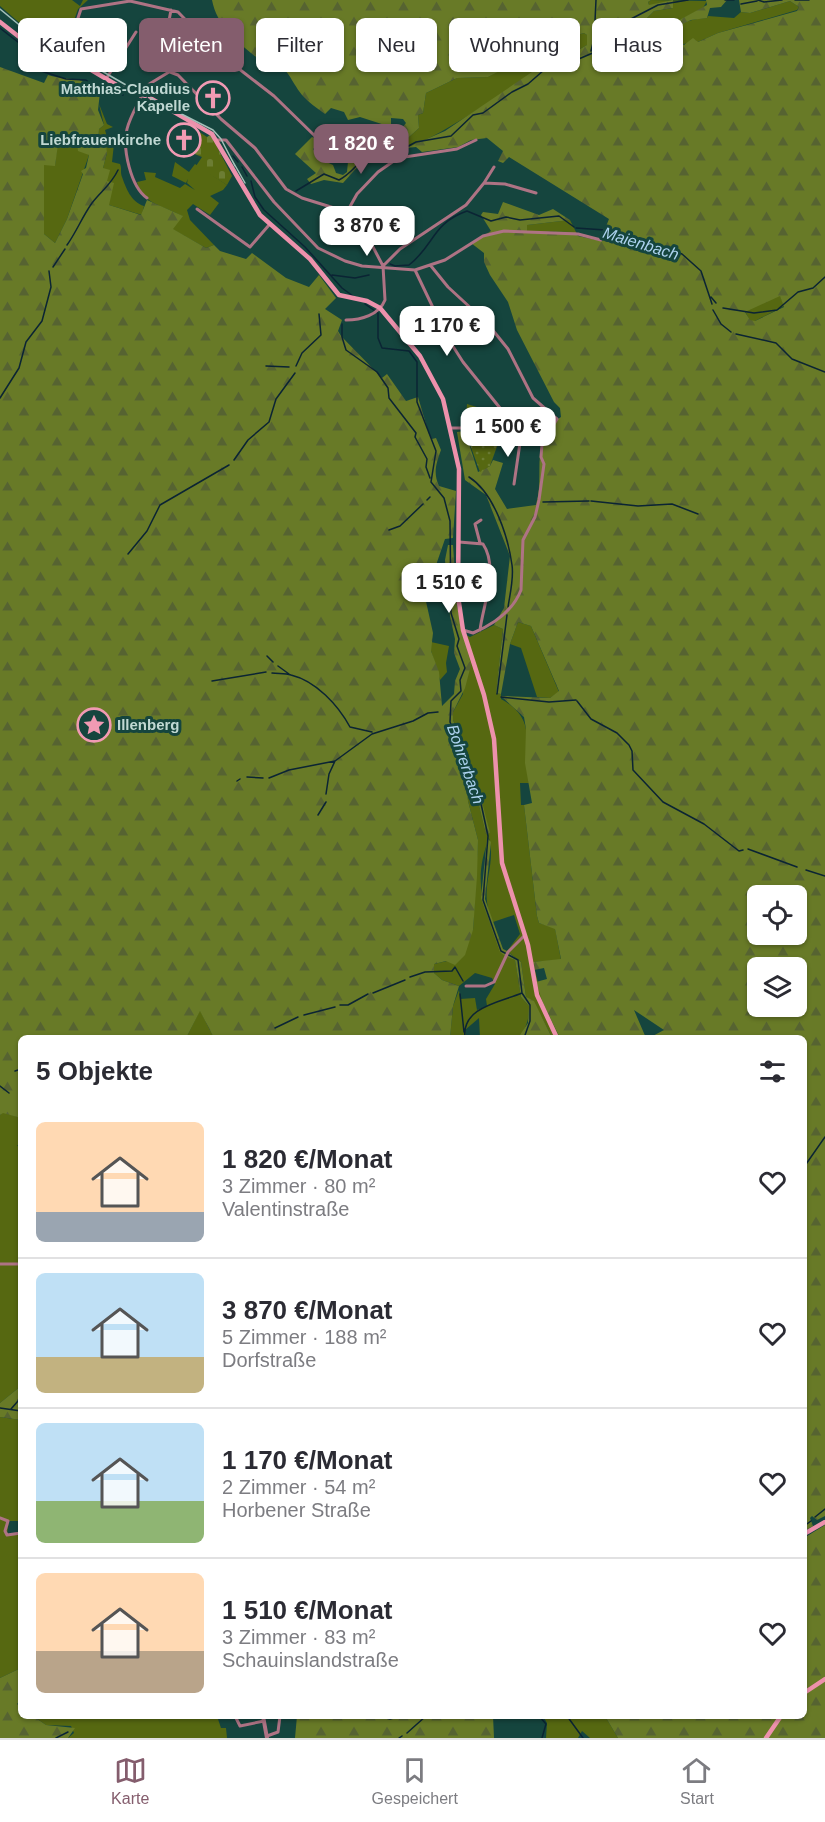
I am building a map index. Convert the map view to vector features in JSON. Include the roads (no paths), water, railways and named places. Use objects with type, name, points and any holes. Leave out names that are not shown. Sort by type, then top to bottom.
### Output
[{"type":"main road","points":[[0,22],[18,36]]},
{"type":"main road","points":[[95,72],[130,92],[144,95],[167,110],[206,129],[217,140],[254,207],[269,225],[310,259],[339,295],[347,299],[367,300],[378,309],[420,356],[434,378],[451,428],[459,469],[457,587],[463,630],[492,728],[498,771],[501,854],[507,883],[525,936],[537,995],[555,1035]]},
{"type":"main road","points":[[807,1532],[825,1522]]},
{"type":"main road","points":[[807,1691],[825,1679]]},
{"type":"main road","points":[[766,1738],[779,1719]]},
{"type":"street","points":[[78,18],[81,9],[130,1],[171,10],[184,16],[216,51],[274,96],[317,138],[340,145],[386,144],[395,149],[398,158]]},
{"type":"street","points":[[170,18],[171,10]]},
{"type":"street","points":[[127,46],[136,32]]},
{"type":"street","points":[[106,79],[110,72]]},
{"type":"street","points":[[147,198],[137,188],[127,151],[127,130],[146,86],[170,72],[178,75],[220,119],[247,139],[286,189],[302,198],[346,212],[362,226],[383,266],[385,300],[373,314],[357,320],[346,320]]},
{"type":"street","points":[[217,140],[226,140],[274,202],[318,248],[353,263],[415,270],[431,266],[496,232],[579,234],[601,240]]},
{"type":"street","points":[[346,212],[357,194],[383,168],[398,158],[457,149],[476,140]]},
{"type":"street","points":[[383,266],[400,249],[466,205],[494,167]]},
{"type":"street","points":[[483,183],[505,184],[536,193]]},
{"type":"street","points":[[197,209],[250,247],[269,225]]},
{"type":"street","points":[[431,266],[448,287],[488,323],[508,349],[533,398],[557,419],[542,444],[541,457],[544,464],[539,500],[535,517],[529,525],[524,540],[521,590],[511,608],[480,630],[473,633],[463,630]]},
{"type":"street","points":[[415,270],[457,354],[512,423]]},
{"type":"street","points":[[451,428],[491,428],[518,423],[522,435],[514,484]]},
{"type":"street","points":[[480,630],[488,582],[487,555],[480,543],[475,524],[482,520]]},
{"type":"street","points":[[457,542],[480,543]]},
{"type":"street","points":[[466,986],[491,984],[507,954],[525,936]]},
{"type":"street","points":[[0,1264],[18,1264]]},
{"type":"street","points":[[0,1518],[8,1521],[5,1531],[7,1535],[18,1533]]},
{"type":"street","points":[[236,1719],[240,1726],[261,1719]]},
{"type":"street","points":[[264,1719],[267,1737],[278,1732],[280,1719]]},
{"type":"waterway","points":[[595,18],[596,0]]},
{"type":"waterway","points":[[633,18],[658,5],[688,0]]},
{"type":"waterway","points":[[725,0],[734,0]]},
{"type":"waterway","points":[[758,0],[764,2],[782,0]]},
{"type":"waterway","points":[[795,0],[809,0]]},
{"type":"waterway","points":[[741,4],[757,1]]},
{"type":"waterway","points":[[0,28],[18,42]]},
{"type":"waterway","points":[[591,51],[592,47]]},
{"type":"waterway","points":[[401,150],[416,142],[451,136],[473,115],[483,113],[512,92],[528,84],[544,70],[567,64],[592,53]]},
{"type":"waterway","points":[[44,72],[66,79],[86,80],[101,91],[123,95]]},
{"type":"waterway","points":[[296,191],[324,174],[339,180],[373,153]]},
{"type":"waterway","points":[[233,156],[238,162]]},
{"type":"waterway","points":[[242,167],[247,176]]},
{"type":"waterway","points":[[67,245],[92,203],[118,170]]},
{"type":"waterway","points":[[251,181],[255,197],[264,210],[305,247],[342,288],[353,296]]},
{"type":"waterway","name":"Maienbach","points":[[390,264],[409,265],[424,250],[440,228],[455,216],[467,211],[491,221],[506,217],[520,220],[559,216],[574,227]]},
{"type":"waterway","name":"Maienbach","points":[[576,228],[605,230],[614,237],[641,240],[682,254],[701,271],[712,304]]},
{"type":"waterway","points":[[53,267],[65,249]]},
{"type":"waterway","points":[[0,398],[19,368],[26,342],[42,321],[51,287],[49,271]]},
{"type":"waterway","name":"Maienbach","points":[[332,275],[355,278],[369,275]]},
{"type":"waterway","points":[[723,308],[754,313],[777,310],[798,292],[813,288],[825,277]]},
{"type":"waterway","name":"Maienbach","points":[[711,297],[716,303]]},
{"type":"waterway","name":"Bohrerbach","points":[[365,304],[378,313],[378,338],[382,348],[409,351],[417,362],[417,402],[436,451],[431,482],[444,498],[450,521],[451,613],[459,639],[457,646],[465,668],[460,680],[461,691],[451,701],[450,722],[477,785],[488,836],[483,900],[501,951],[518,960],[522,993],[530,1005],[530,1021],[525,1035]]},
{"type":"waterway","name":"Maienbach","points":[[713,310],[721,324],[731,332]]},
{"type":"waterway","points":[[296,366],[302,353],[321,335],[319,314]]},
{"type":"waterway","points":[[342,324],[342,337],[346,350],[377,372],[388,388],[389,398],[416,433],[415,437],[427,459],[426,467],[430,478]]},
{"type":"waterway","name":"Maienbach","points":[[736,334],[776,343],[792,359],[825,372]]},
{"type":"waterway","points":[[266,366],[289,367]]},
{"type":"waterway","points":[[234,460],[248,440],[269,422],[276,399],[295,373]]},
{"type":"waterway","points":[[128,554],[147,531],[160,505],[229,465]]},
{"type":"waterway","points":[[469,477],[478,484],[493,504],[507,541],[512,570],[508,607]]},
{"type":"waterway","points":[[427,500],[430,497]]},
{"type":"waterway","points":[[543,502],[589,501]]},
{"type":"waterway","points":[[591,501],[638,506],[672,504],[698,514]]},
{"type":"waterway","points":[[389,530],[400,526],[423,504]]},
{"type":"waterway","points":[[497,694],[507,615]]},
{"type":"waterway","points":[[267,656],[273,662]]},
{"type":"waterway","points":[[278,666],[289,674]]},
{"type":"waterway","points":[[212,681],[266,672]]},
{"type":"waterway","points":[[272,673],[289,674],[309,683],[333,702],[350,727],[372,732]]},
{"type":"waterway","points":[[501,697],[549,702],[576,700]]},
{"type":"waterway","points":[[577,701],[591,719],[617,733],[629,745],[632,751],[633,770],[663,802],[704,824],[739,851],[743,850]]},
{"type":"waterway","points":[[269,778],[289,770],[335,761],[372,734],[413,721],[428,713],[438,712]]},
{"type":"waterway","points":[[326,794],[329,774],[335,761]]},
{"type":"waterway","points":[[247,777],[263,778]]},
{"type":"waterway","points":[[318,815],[326,802]]},
{"type":"waterway","points":[[748,849],[797,867]]},
{"type":"waterway","points":[[806,870],[825,876]]},
{"type":"waterway","points":[[410,977],[425,972],[452,971],[455,967],[463,981]]},
{"type":"waterway","points":[[373,993],[405,980]]},
{"type":"waterway","points":[[465,1035],[469,1019],[484,1007],[522,993]]},
{"type":"waterway","points":[[340,1005],[348,1005],[368,994]]},
{"type":"waterway","points":[[460,994],[464,1032]]},
{"type":"waterway","points":[[304,1015],[335,1007]]},
{"type":"waterway","points":[[275,1028],[298,1017]]},
{"type":"waterway","points":[[0,1086],[9,1093]]},
{"type":"waterway","points":[[807,1163],[825,1137]]},
{"type":"waterway","points":[[11,1409],[18,1401]]},
{"type":"waterway","points":[[0,1408],[18,1411]]},
{"type":"waterway","points":[[815,1517],[825,1509]]},
{"type":"waterway","points":[[807,1524],[811,1521]]},
{"type":"waterway","points":[[407,1733],[423,1719]]},
{"type":"waterway","name":"Bohrerbach","points":[[542,1719],[546,1724],[542,1738]]},
{"type":"waterway","points":[[569,1719],[583,1738]]},
{"type":"waterway","points":[[56,1738],[68,1732]]},
{"type":"tram line","points":[[0,9],[34,37],[88,63],[145,96]]},
{"type":"tram line","points":[[150,98],[213,130],[221,139],[235,166]]},
{"type":"tram line","points":[[232,160],[245,183]]},
{"type":"place","name":"Matthias-Claudius Kapelle","points":[[213,98]]},
{"type":"place","name":"Liebfrauenkirche","points":[[184,140]]},
{"type":"place","name":"Illenberg","points":[[94,725]]}]
